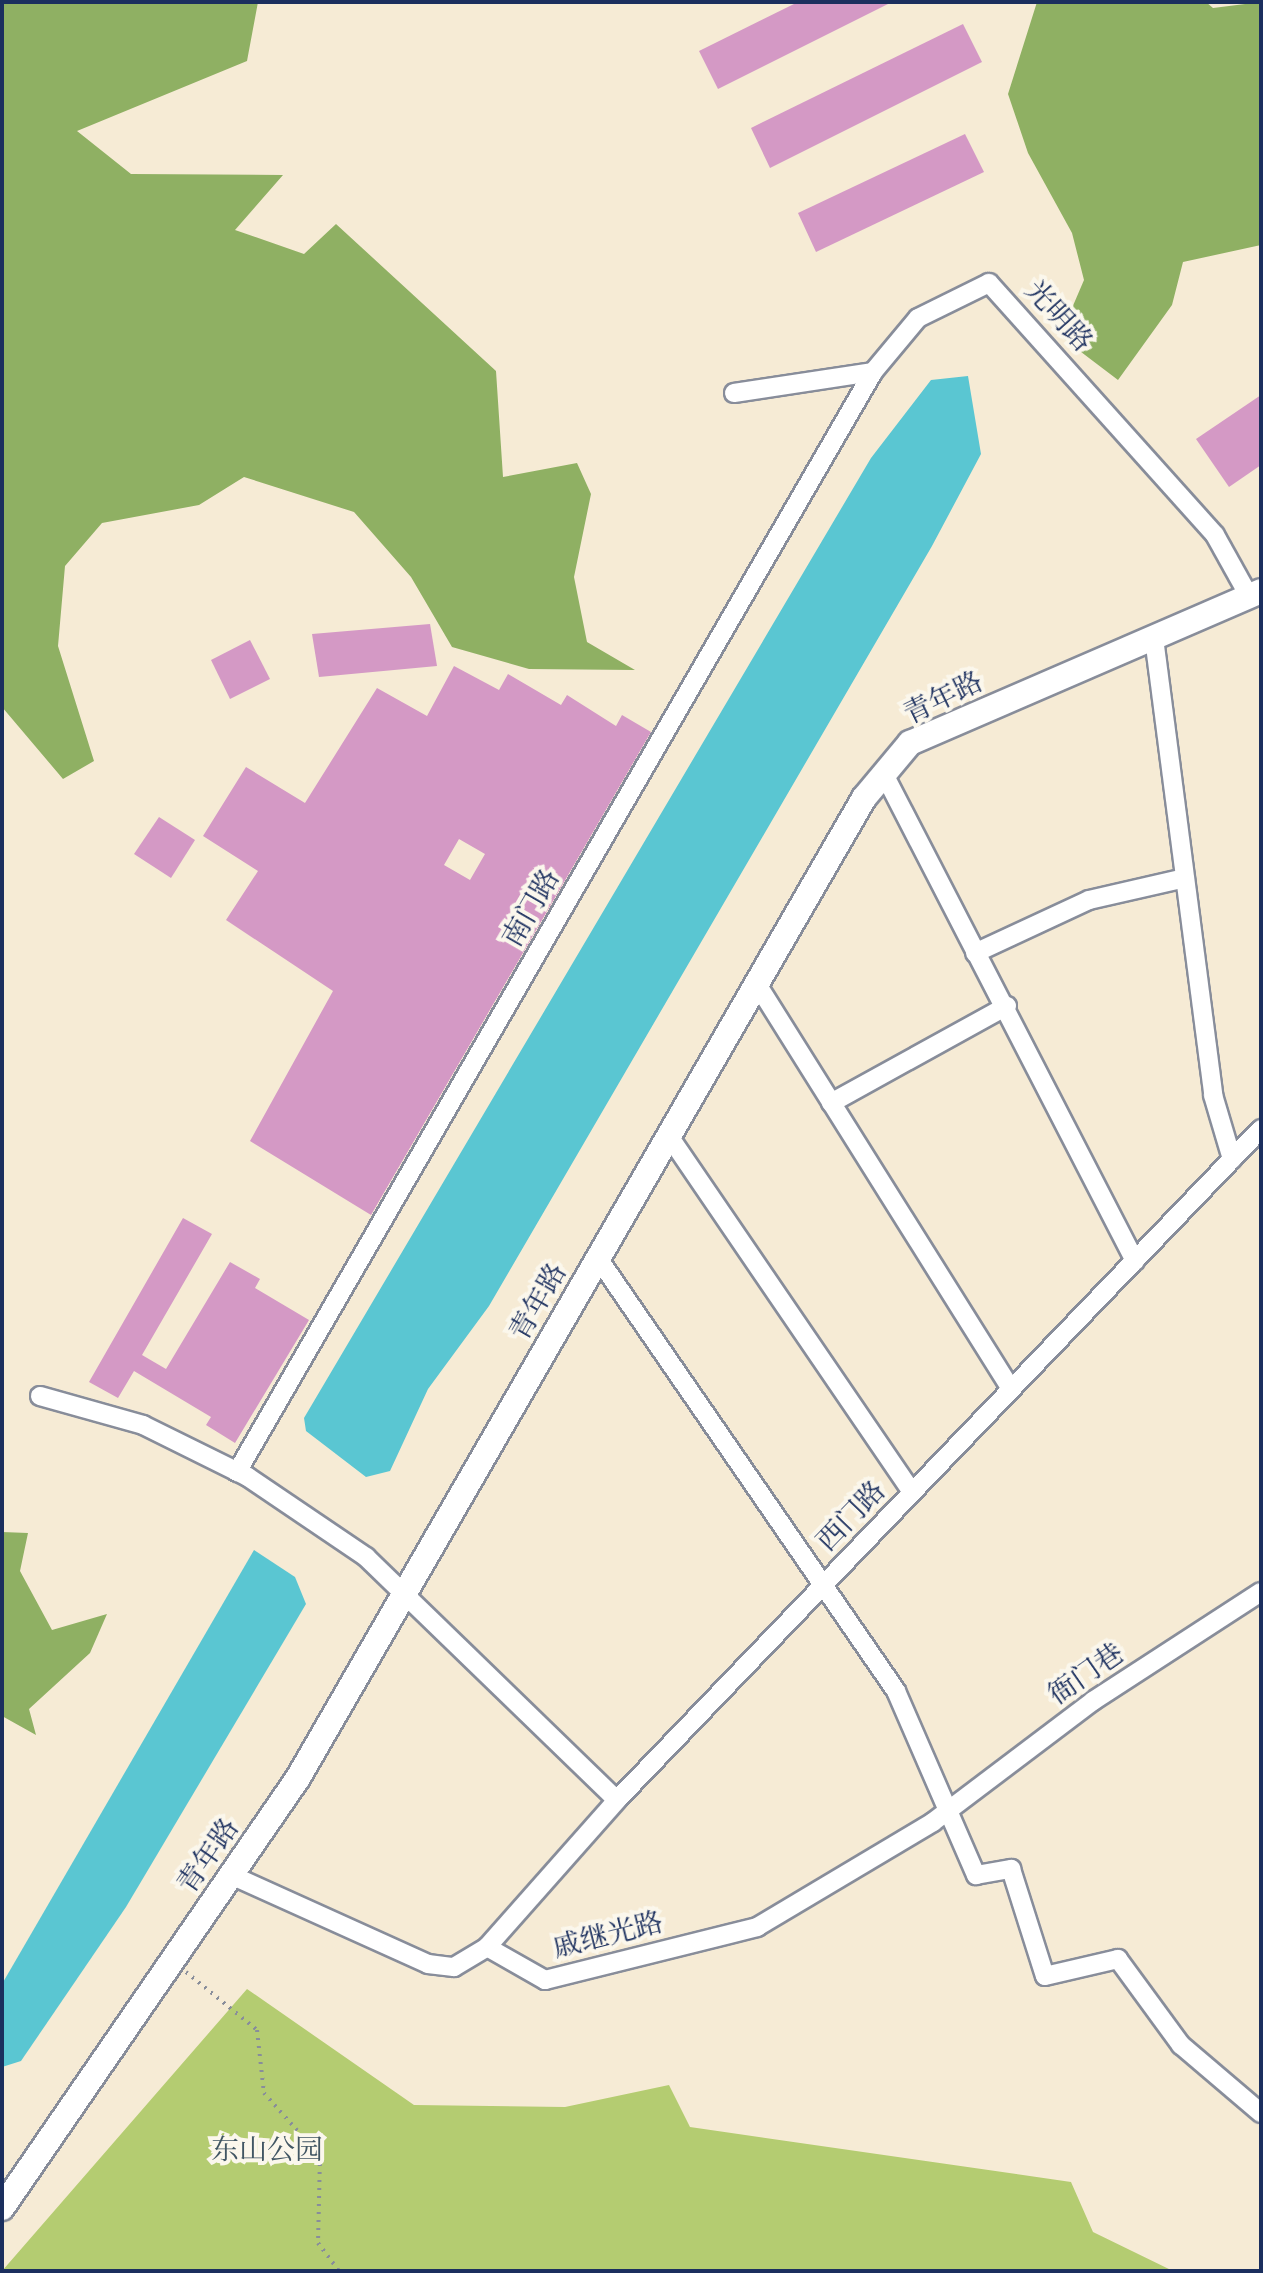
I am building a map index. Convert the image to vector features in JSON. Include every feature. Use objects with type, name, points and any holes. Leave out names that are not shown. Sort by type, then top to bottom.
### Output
[{"type":"main road","name":"青年路","points":[[2,2208],[298,1778],[757,984],[884,774],[910,743],[1154,638],[1257,602]]},
{"type":"street","name":"光明路","points":[[873,372],[918,318],[989,283],[1215,535],[1257,602]]},
{"type":"street","points":[[734,393],[873,372]]},
{"type":"street","name":"南门路","points":[[242,1474],[873,372]]},
{"type":"street","points":[[1154,638],[1213,1095],[1232,1159]]},
{"type":"street","points":[[884,774],[975,953],[1007,1006],[1034,1075],[1135,1261]]},
{"type":"street","points":[[975,953],[1089,900],[1185,878]]},
{"type":"street","points":[[757,984],[1011,1389]]},
{"type":"street","points":[[831,1103],[1007,1006]]},
{"type":"street","name":"西门路","points":[[487,1947],[617,1800],[1261,1129]]},
{"type":"street","points":[[669,1136],[912,1492]]},
{"type":"street","points":[[598,1258],[825,1582],[896,1691],[976,1875],[1011,1869],[1045,1976],[1118,1959],[1181,2045],[1261,2113]]},
{"type":"street","points":[[40,1396],[143,1425],[242,1474],[366,1557],[617,1800]]},
{"type":"street","name":"衙门巷","points":[[949,1809],[1093,1701],[1261,1592]]},
{"type":"street","name":"戚继光路","points":[[487,1947],[545,1980],[757,1927],[949,1809]]},
{"type":"street","points":[[231,1875],[439,1968],[487,1947]]},
{"type":"path","points":[[172,1961],[257,2030],[264,2093],[320,2156],[318,2243],[339,2271]]},
{"type":"green space","points":[[2,2],[258,2],[247,61],[77,131],[131,174],[283,175],[235,230],[304,254],[336,224],[496,371],[503,477],[577,463],[591,494],[574,577],[587,642],[635,670],[529,669],[452,647],[411,577],[354,512],[244,477],[199,505],[102,523],[65,566],[58,646],[94,761],[63,779],[2,707]]},
{"type":"green space","points":[[1037,2],[1206,2],[1213,8],[1261,2],[1261,245],[1183,262],[1172,305],[1118,380],[1060,336],[1084,280],[1072,233],[1028,153],[1008,94]]},
{"type":"green space","points":[[2,1532],[28,1533],[20,1571],[52,1630],[107,1614],[90,1653],[29,1709],[36,1735],[2,1716]]},
{"type":"green space","name":"东山公园","points":[[247,1989],[414,2105],[565,2107],[669,2085],[690,2127],[1071,2182],[1093,2232],[1173,2271],[2,2271]]},
{"type":"water","points":[[968,376],[981,454],[932,546],[489,1306],[428,1389],[390,1471],[366,1477],[306,1431],[304,1418],[871,458],[931,380]]},
{"type":"water","points":[[254,1550],[295,1577],[306,1604],[126,1907],[21,2061],[2,2067],[2,1984]]},
{"type":"building","points":[[798,2],[892,2],[718,89],[699,51]]},
{"type":"building","points":[[963,24],[982,62],[770,168],[751,128]]},
{"type":"building","points":[[965,134],[984,172],[816,252],[798,213]]},
{"type":"building","points":[[1261,395],[1261,465],[1229,487],[1196,439]]},
{"type":"building","points":[[430,624],[437,666],[319,677],[312,634]]},
{"type":"building","points":[[250,640],[270,679],[230,699],[211,660]]},
{"type":"building","points":[[454,666],[499,690],[508,674],[561,705],[567,695],[616,726],[622,715],[651,732],[371,1215],[250,1141],[333,991],[226,920],[258,871],[203,836],[246,767],[305,803],[377,688],[427,716]],"holes":[[[459,839],[485,854],[470,880],[444,865]]]},
{"type":"building","points":[[159,817],[195,840],[171,878],[134,854]]},
{"type":"building","points":[[183,1218],[212,1234],[142,1355],[166,1369],[230,1262],[260,1279],[255,1288],[309,1320],[235,1443],[206,1425],[211,1417],[134,1371],[118,1398],[89,1382]]}]
